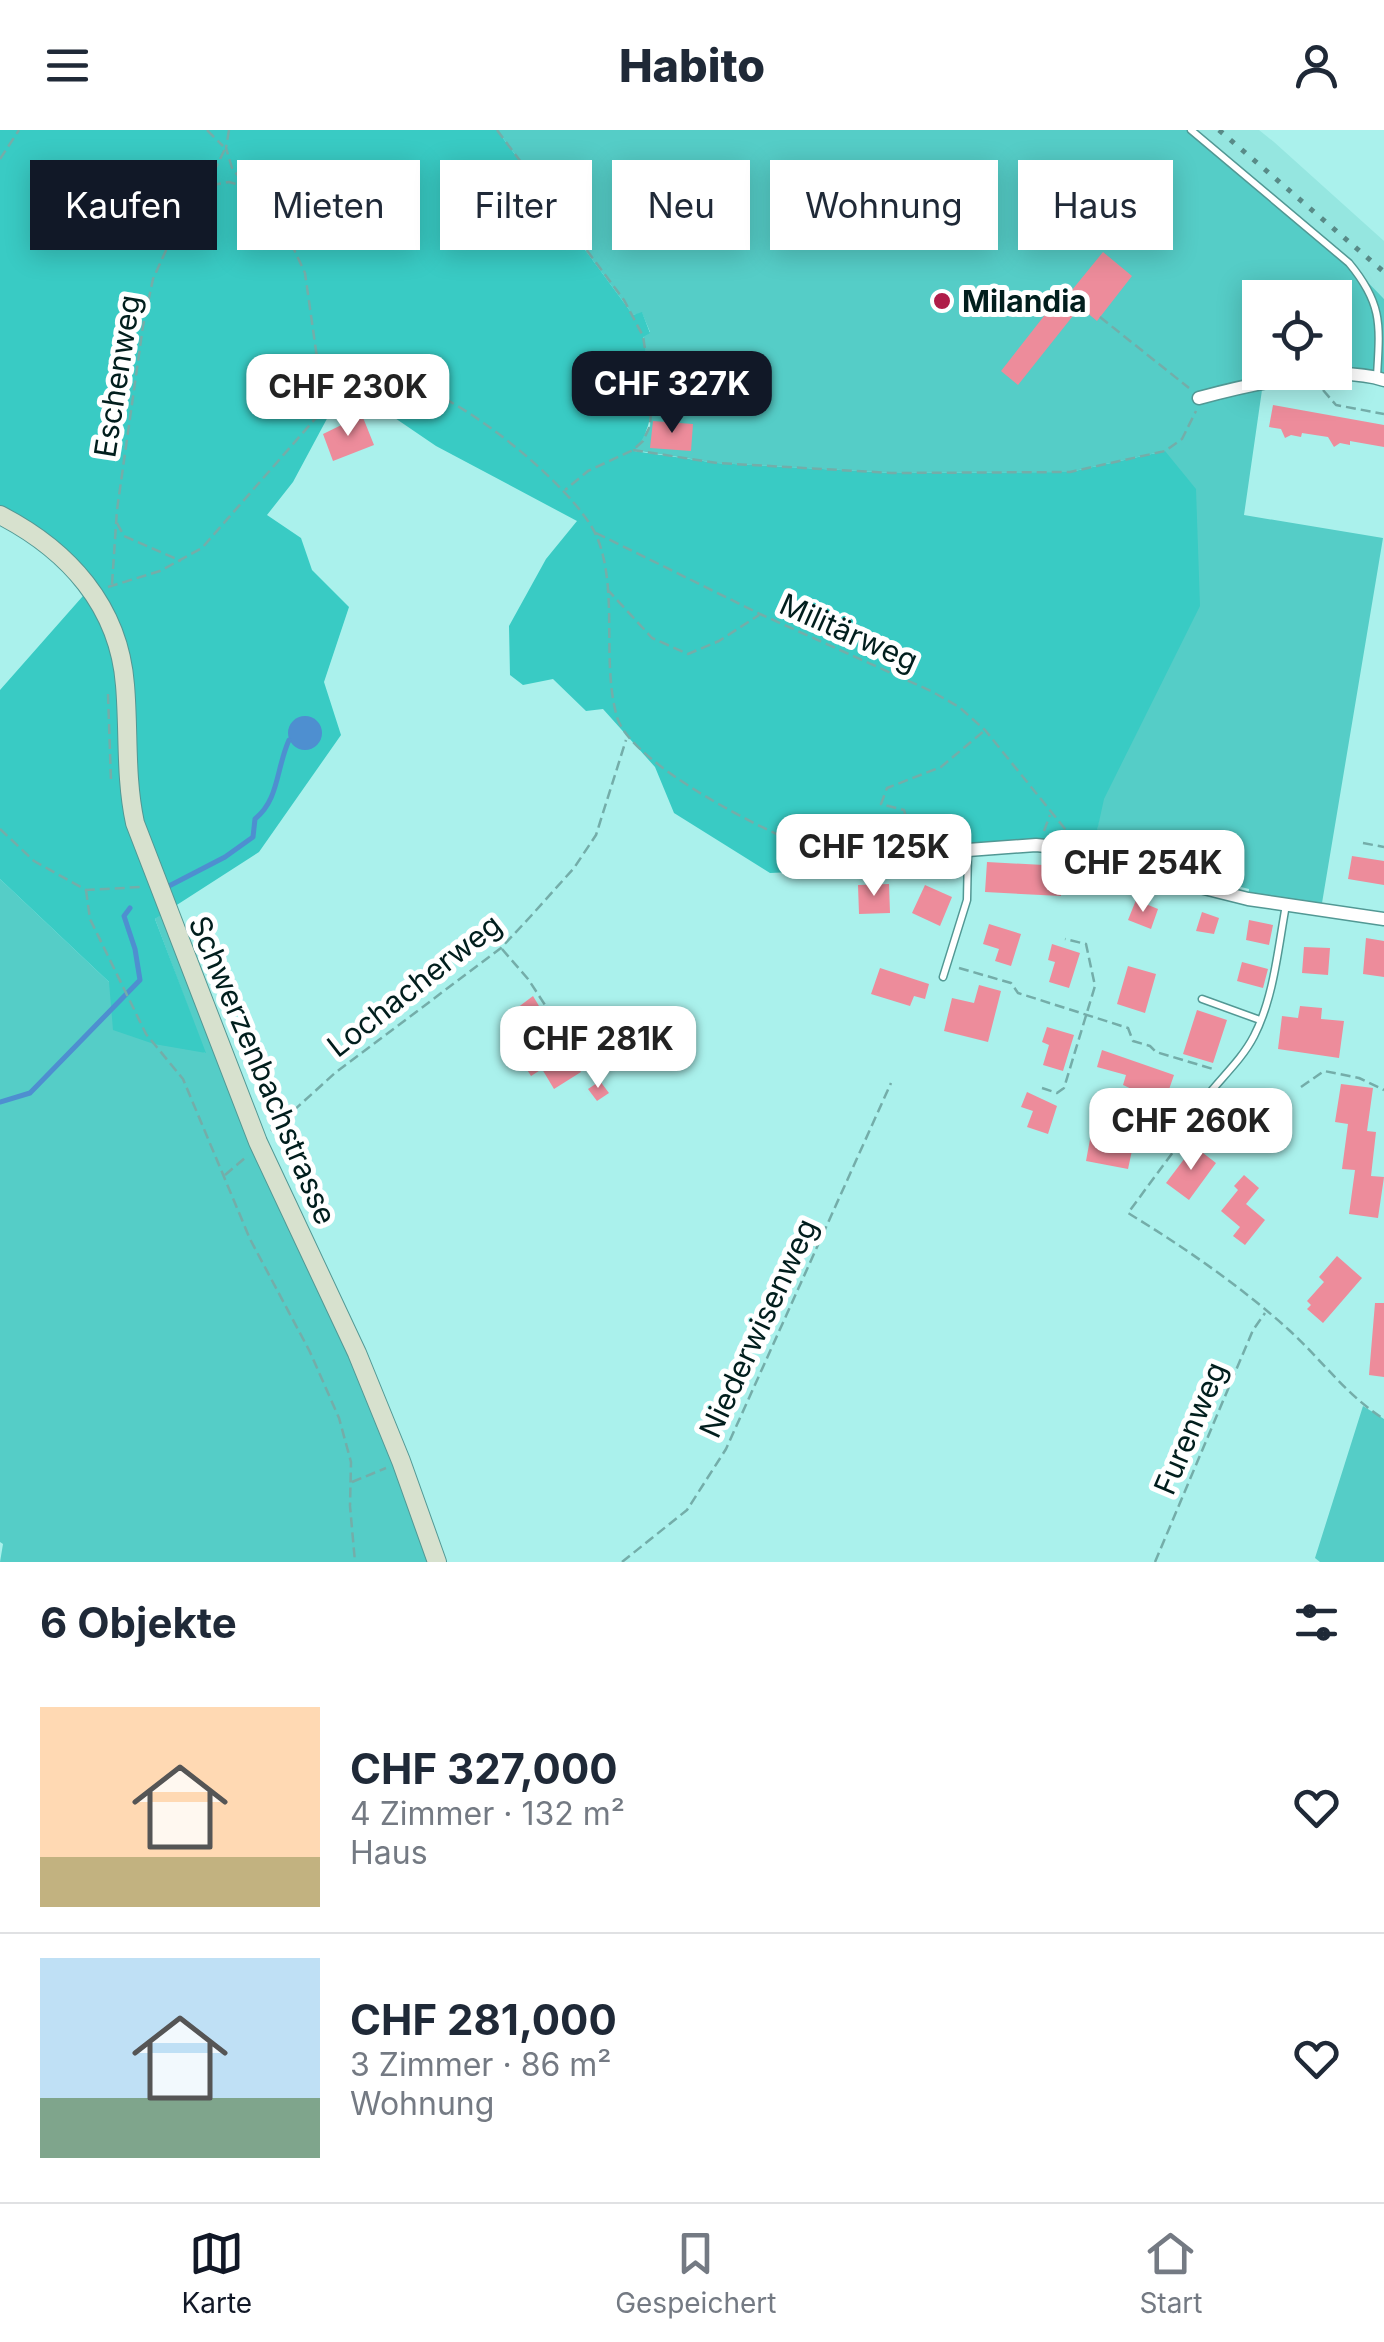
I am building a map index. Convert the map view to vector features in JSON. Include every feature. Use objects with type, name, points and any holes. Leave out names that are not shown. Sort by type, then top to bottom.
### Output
[{"type":"street","points":[[1352,378],[1380,379]]},
{"type":"street","points":[[1199,398],[1242,387]]},
{"type":"street","name":"Schwerzenbachstrasse","points":[[0,515],[48,543],[92,590],[108,620],[122,656],[128,788],[135,822],[258,1142],[349,1336],[401,1461],[437,1562]]},
{"type":"street","points":[[968,850],[1036,846],[1074,849],[1184,883],[1384,920]]},
{"type":"lane","points":[[1191,130],[1349,263],[1366,283],[1380,322],[1380,379]]},
{"type":"lane","points":[[944,977],[967,900],[968,850]]},
{"type":"lane","points":[[1192,1118],[1254,1035],[1268,995],[1286,904]]},
{"type":"lane","points":[[1202,999],[1260,1020]]},
{"type":"path","points":[[0,159],[19,130]]},
{"type":"path","points":[[207,130],[226,148]]},
{"type":"path","points":[[228,130],[226,148],[237,176]]},
{"type":"path","points":[[497,130],[624,300],[643,336],[652,394],[650,426],[643,442],[588,472],[564,491]]},
{"type":"path","name":"Eschenweg","points":[[217,166],[226,148]]},
{"type":"path","name":"Eschenweg","points":[[112,585],[116,521],[142,326],[166,250]]},
{"type":"path","points":[[294,250],[306,273],[322,393],[329,403]]},
{"type":"path","points":[[633,450],[718,463],[892,473],[1070,472],[1165,451],[1190,428],[1199,398],[1174,372],[1100,317]]},
{"type":"path","points":[[92,590],[182,561],[211,538],[329,403],[349,389],[390,380],[439,393],[486,425],[564,491],[595,532],[606,588],[610,685],[618,722],[627,738],[680,782],[827,857],[861,864],[918,862],[968,850]]},
{"type":"path","points":[[1323,390],[1336,405],[1384,414]]},
{"type":"path","points":[[116,521],[124,536],[182,561]]},
{"type":"path","name":"Militärweg","points":[[595,532],[959,708],[985,730],[1051,814],[1036,846]]},
{"type":"path","points":[[606,588],[652,638],[688,654],[719,641],[760,614]]},
{"type":"path","points":[[918,862],[904,810],[881,804],[887,788],[941,767],[985,730]]},
{"type":"path","name":"Lochacherweg","points":[[225,1175],[335,1074],[501,948],[574,868],[596,835],[627,738]]},
{"type":"path","points":[[0,829],[34,861],[86,890],[157,884]]},
{"type":"path","points":[[1363,842],[1384,846]]},
{"type":"path","points":[[86,890],[90,919],[146,1034],[183,1080],[250,1239],[303,1338],[339,1418],[351,1462],[355,1562]]},
{"type":"path","points":[[1042,1088],[1057,1093],[1064,1088],[1094,986],[1086,944],[1065,939]]},
{"type":"path","points":[[501,948],[528,979],[596,1082]]},
{"type":"path","points":[[947,964],[1011,983],[1018,993],[1128,1028],[1133,1041],[1156,1052],[1229,1073]]},
{"type":"path","points":[[1301,1087],[1324,1071],[1359,1078],[1384,1090]]},
{"type":"path","name":"Niederwisenweg","points":[[622,1562],[687,1510],[719,1462],[892,1083]]},
{"type":"path","points":[[1192,1118],[1190,1133],[1128,1212],[1289,1330],[1363,1406],[1383,1417]]},
{"type":"path","name":"Furenweg","points":[[1155,1562],[1253,1330],[1266,1312]]},
{"type":"path","points":[[351,1483],[401,1461]]},
{"type":"shaded area","points":[[0,130],[497,130],[519,160],[440,160],[440,250],[585,250],[633,315],[642,312],[650,333],[643,337],[651,382],[651,411],[643,439],[634,451],[717,463],[892,473],[1070,472],[1165,451],[1196,489],[1200,606],[1104,799],[1092,854],[1075,849],[968,850],[862,869],[770,873],[674,813],[655,767],[603,709],[586,711],[553,679],[523,685],[510,675],[509,626],[546,559],[577,521],[436,446],[389,414],[337,400],[293,482],[267,515],[301,538],[312,570],[349,607],[324,682],[341,735],[259,852],[155,919],[206,1053],[154,1044],[113,1030],[109,982],[0,879],[0,690],[90,588],[0,516]]},
{"type":"shaded area","name":"Milandia","points":[[497,130],[1191,130],[1349,263],[1384,299],[1384,380],[1352,379],[1352,280],[1242,280],[1242,390],[1262,390],[1244,515],[1383,538],[1321,909],[1248,899],[1249,889],[1192,875],[1095,841],[1165,451],[1070,472],[892,473],[717,463],[633,450],[650,426],[652,395],[643,336],[650,332],[642,313],[633,315],[585,250],[592,250],[592,160],[519,160]]},
{"type":"shaded area","points":[[1191,130],[1259,130],[1274,142],[1384,241],[1384,299]]},
{"type":"shaded area","points":[[305,716],[317,721],[322,733],[317,745],[305,750],[293,745],[288,733],[293,721]]},
{"type":"shaded area","points":[[0,879],[109,982],[205,1053],[155,919],[167,910],[437,1562],[0,1562]]},
{"type":"shaded area","points":[[1363,1406],[1384,1419],[1384,1562],[1320,1562],[1315,1558]]},
{"type":"building","points":[[1103,252],[1132,276],[1097,321],[1080,307],[1018,385],[1001,371],[1055,302],[1059,306]]},
{"type":"building","points":[[1273,405],[1384,425],[1384,447],[1350,441],[1350,445],[1340,443],[1334,447],[1328,437],[1302,433],[1301,437],[1285,438],[1281,429],[1269,427]]},
{"type":"building","points":[[362,415],[374,445],[333,461],[323,434]]},
{"type":"building","points":[[653,421],[693,424],[691,451],[650,448]]},
{"type":"building","points":[[1352,856],[1384,861],[1384,885],[1348,879]]},
{"type":"building","points":[[987,862],[1063,866],[1061,896],[985,892]]},
{"type":"building","points":[[889,884],[890,913],[859,914],[858,885]]},
{"type":"building","points":[[925,885],[952,897],[940,926],[912,913]]},
{"type":"building","points":[[1136,900],[1158,909],[1151,929],[1128,920]]},
{"type":"building","points":[[1202,912],[1219,918],[1214,934],[1196,931]]},
{"type":"building","points":[[1249,920],[1273,925],[1269,945],[1246,940]]},
{"type":"building","points":[[989,924],[1021,934],[1011,966],[995,961],[999,949],[983,944]]},
{"type":"building","points":[[1366,938],[1384,941],[1384,977],[1363,974]]},
{"type":"building","points":[[1052,944],[1080,953],[1069,988],[1049,982],[1055,962],[1048,960]]},
{"type":"building","points":[[1304,947],[1330,948],[1328,975],[1302,973]]},
{"type":"building","points":[[1242,962],[1268,969],[1263,988],[1237,981]]},
{"type":"building","points":[[1128,966],[1156,974],[1145,1013],[1117,1004]]},
{"type":"building","points":[[880,968],[929,984],[925,999],[914,996],[910,1006],[871,994]]},
{"type":"building","points":[[979,985],[1001,991],[988,1042],[944,1031],[952,998],[974,1003]]},
{"type":"building","points":[[533,996],[557,1036],[562,1032],[574,1052],[569,1054],[581,1072],[554,1089],[542,1069],[531,1076],[519,1057],[537,1046],[513,1011]]},
{"type":"building","points":[[1300,1006],[1322,1008],[1321,1019],[1344,1021],[1339,1058],[1278,1049],[1282,1016],[1298,1018]]},
{"type":"building","points":[[1197,1010],[1227,1020],[1213,1063],[1183,1054]]},
{"type":"building","points":[[1047,1027],[1074,1035],[1063,1071],[1043,1065],[1049,1045],[1042,1042]]},
{"type":"building","points":[[1102,1050],[1174,1075],[1164,1104],[1123,1085],[1126,1075],[1097,1067]]},
{"type":"building","points":[[600,1081],[609,1093],[597,1101],[588,1089]]},
{"type":"building","points":[[1341,1084],[1373,1088],[1367,1131],[1376,1132],[1371,1176],[1384,1177],[1378,1218],[1349,1214],[1355,1170],[1342,1169],[1348,1124],[1335,1122]]},
{"type":"building","points":[[1027,1092],[1057,1106],[1048,1134],[1027,1127],[1033,1111],[1021,1107]]},
{"type":"building","points":[[1255,1094],[1282,1098],[1280,1105],[1285,1106],[1279,1144],[1241,1138],[1243,1126],[1250,1127]]},
{"type":"building","points":[[1093,1123],[1136,1132],[1128,1169],[1086,1161]]},
{"type":"building","points":[[1194,1146],[1216,1163],[1189,1200],[1166,1183]]},
{"type":"building","points":[[1244,1175],[1259,1188],[1246,1204],[1265,1220],[1245,1245],[1233,1236],[1240,1227],[1221,1211],[1238,1190],[1234,1186]]},
{"type":"building","points":[[1337,1256],[1362,1278],[1323,1323],[1307,1309],[1311,1305],[1307,1301],[1324,1282],[1319,1277]]},
{"type":"building","points":[[1375,1303],[1384,1303],[1384,1377],[1369,1375]]},
{"type":"waterway","points":[[169,886],[225,857],[253,837],[255,819],[269,803],[289,740]]},
{"type":"waterway","points":[[0,1102],[30,1093],[140,980],[124,916],[130,908]]},
{"type":"railway","points":[[1219,130],[1384,272]]},
{"type":"place","name":"Milandia","points":[[942,301]]}]
